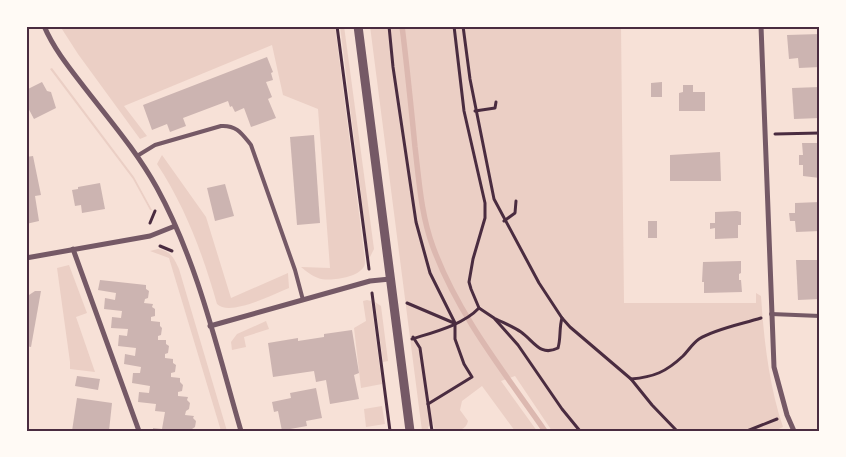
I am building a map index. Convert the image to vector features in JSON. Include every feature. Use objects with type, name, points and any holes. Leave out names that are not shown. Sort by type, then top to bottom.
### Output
[{"type":"street","points":[[44,26],[60,55],[137,156],[159,192],[183,242],[241,431]]},
{"type":"street","points":[[358,26],[410,431]]},
{"type":"street","points":[[761,26],[774,367],[787,415],[794,431]]},
{"type":"street","points":[[26,258],[150,236],[175,226]]},
{"type":"street","points":[[73,249],[138,431]]},
{"type":"street","points":[[210,326],[370,281],[390,279]]},
{"type":"lane","points":[[137,156],[155,145],[221,126],[230,125],[240,132],[251,145],[295,270],[303,300]]},
{"type":"lane","points":[[771,314],[820,316]]},
{"type":"path","points":[[338,26],[390,431]]},
{"type":"path","points":[[390,26],[393,67],[416,222],[430,273],[455,324],[456,339],[464,364],[472,376],[428,404]]},
{"type":"path","points":[[454,26],[464,112],[485,203],[485,218],[473,259],[469,282],[470,289],[480,308],[494,318],[521,332],[536,346],[545,351],[552,351],[558,348],[562,318]]},
{"type":"path","points":[[463,26],[475,111],[494,199],[504,221],[539,283],[562,318],[631,379],[677,431]]},
{"type":"path","points":[[475,111],[495,108],[496,102]]},
{"type":"path","points":[[765,135],[820,133]]},
{"type":"path","points":[[147,225],[152,222],[155,212],[155,206],[150,197],[159,192]]},
{"type":"path","points":[[504,221],[515,213],[516,201]]},
{"type":"path","points":[[152,246],[168,248],[177,257]]},
{"type":"path","points":[[393,302],[408,303],[455,324]]},
{"type":"path","points":[[408,303],[410,312]]},
{"type":"path","points":[[413,339],[455,324],[475,313],[480,308]]},
{"type":"path","points":[[631,379],[648,378],[664,372],[683,356],[697,340],[771,314]]},
{"type":"path","points":[[494,318],[518,345],[562,409],[580,431]]},
{"type":"path","points":[[412,330],[413,339],[420,348],[432,431]]},
{"type":"path","points":[[454,388],[458,392]]},
{"type":"path","points":[[747,431],[787,415]]},
{"type":"shaded area","points":[[60,26],[335,26],[365,260],[364,267],[348,277],[328,280],[316,277],[301,267],[330,268],[318,109],[283,95],[272,45],[124,106],[147,136],[140,139]]},
{"type":"shaded area","points":[[340,26],[344,26],[374,249],[369,259]]},
{"type":"shaded area","points":[[370,26],[621,26],[624,303],[756,303],[756,293],[761,296],[768,363],[783,427],[774,431],[552,431],[515,376],[501,381],[537,431],[515,431],[482,386],[462,401],[460,410],[468,421],[463,428],[454,431],[435,431],[433,423],[428,427],[429,431],[422,431]]},
{"type":"shaded area","points":[[52,68],[134,177],[152,210],[150,210],[133,179],[50,69]]},
{"type":"shaded area","points":[[162,155],[206,217],[231,298],[288,273],[289,288],[242,306],[232,308],[217,304],[193,232],[177,198],[157,164]]},
{"type":"shaded area","points":[[158,249],[166,251],[172,256],[179,269],[227,431],[221,431],[169,258],[150,251]]},
{"type":"shaded area","points":[[69,265],[87,313],[76,317],[95,372],[70,369],[57,268]]},
{"type":"shaded area","points":[[363,301],[371,301],[382,384],[361,388],[354,328],[366,321]]},
{"type":"shaded area","points":[[375,302],[381,306],[388,361],[383,362]]},
{"type":"shaded area","points":[[266,321],[269,329],[244,337],[246,347],[232,350],[231,342],[237,334]]},
{"type":"shaded area","points":[[382,406],[385,424],[366,427],[364,409]]},
{"type":"building","points":[[820,34],[820,67],[799,68],[798,58],[789,59],[787,35]]},
{"type":"building","points":[[267,57],[273,72],[271,73],[273,80],[266,82],[272,97],[268,99],[276,118],[251,127],[244,108],[235,112],[232,106],[230,107],[228,101],[183,118],[186,126],[170,132],[167,124],[152,130],[143,105]]},
{"type":"building","points":[[42,82],[47,91],[51,92],[56,108],[34,119],[26,104],[26,90]]},
{"type":"building","points":[[662,82],[662,97],[651,97],[651,83]]},
{"type":"building","points":[[683,85],[693,85],[693,92],[705,92],[705,111],[679,111],[679,93],[683,92]]},
{"type":"building","points":[[820,87],[820,118],[794,119],[792,88]]},
{"type":"building","points":[[314,135],[320,223],[297,225],[290,137]]},
{"type":"building","points":[[802,143],[820,143],[820,178],[803,176],[803,165],[799,165],[799,155],[803,155]]},
{"type":"building","points":[[720,152],[721,181],[670,181],[670,155]]},
{"type":"building","points":[[33,156],[41,195],[35,196],[39,221],[26,224],[26,157]]},
{"type":"building","points":[[100,183],[105,209],[82,213],[81,205],[75,206],[72,190]]},
{"type":"building","points":[[225,184],[234,216],[215,221],[207,188]]},
{"type":"building","points":[[820,202],[820,231],[796,232],[795,221],[790,221],[789,213],[795,213],[795,203]]},
{"type":"building","points":[[715,212],[741,212],[738,238],[715,239],[715,228],[710,229],[710,223],[715,223]]},
{"type":"building","points":[[648,221],[657,221],[657,238],[648,238]]},
{"type":"building","points":[[796,260],[820,260],[820,299],[798,300]]},
{"type":"building","points":[[741,261],[739,280],[741,280],[742,292],[704,293],[704,282],[702,282],[703,262]]},
{"type":"building","points":[[100,280],[146,285],[146,289],[149,291],[148,298],[145,299],[144,303],[153,304],[155,316],[151,317],[151,321],[160,322],[162,328],[158,340],[166,340],[166,344],[169,346],[165,358],[173,359],[173,363],[176,365],[175,372],[171,373],[171,377],[180,378],[180,382],[183,385],[182,391],[178,392],[178,396],[188,397],[189,409],[185,415],[194,416],[193,418],[196,421],[192,431],[153,431],[153,428],[162,429],[165,412],[155,411],[156,404],[138,402],[139,392],[149,393],[150,386],[132,383],[133,373],[140,373],[141,367],[124,364],[125,354],[135,356],[136,348],[118,346],[119,335],[127,336],[128,329],[111,328],[112,317],[121,318],[122,311],[104,309],[105,298],[115,300],[116,293],[98,290]]},
{"type":"building","points":[[35,291],[41,291],[31,347],[26,346],[26,297]]},
{"type":"building","points":[[352,330],[359,373],[354,375],[359,399],[330,404],[326,380],[316,382],[314,371],[273,377],[268,343],[298,338],[298,341],[324,337],[324,334]]},
{"type":"building","points":[[77,376],[100,379],[98,390],[75,386]]},
{"type":"building","points":[[316,388],[322,418],[306,421],[307,426],[290,429],[290,431],[282,431],[278,411],[274,412],[272,402],[291,398],[290,393]]},
{"type":"building","points":[[77,398],[112,403],[109,431],[72,431]]},
{"type":"waterway","points":[[402,26],[421,197],[433,247],[443,272],[469,320],[545,431]]}]
